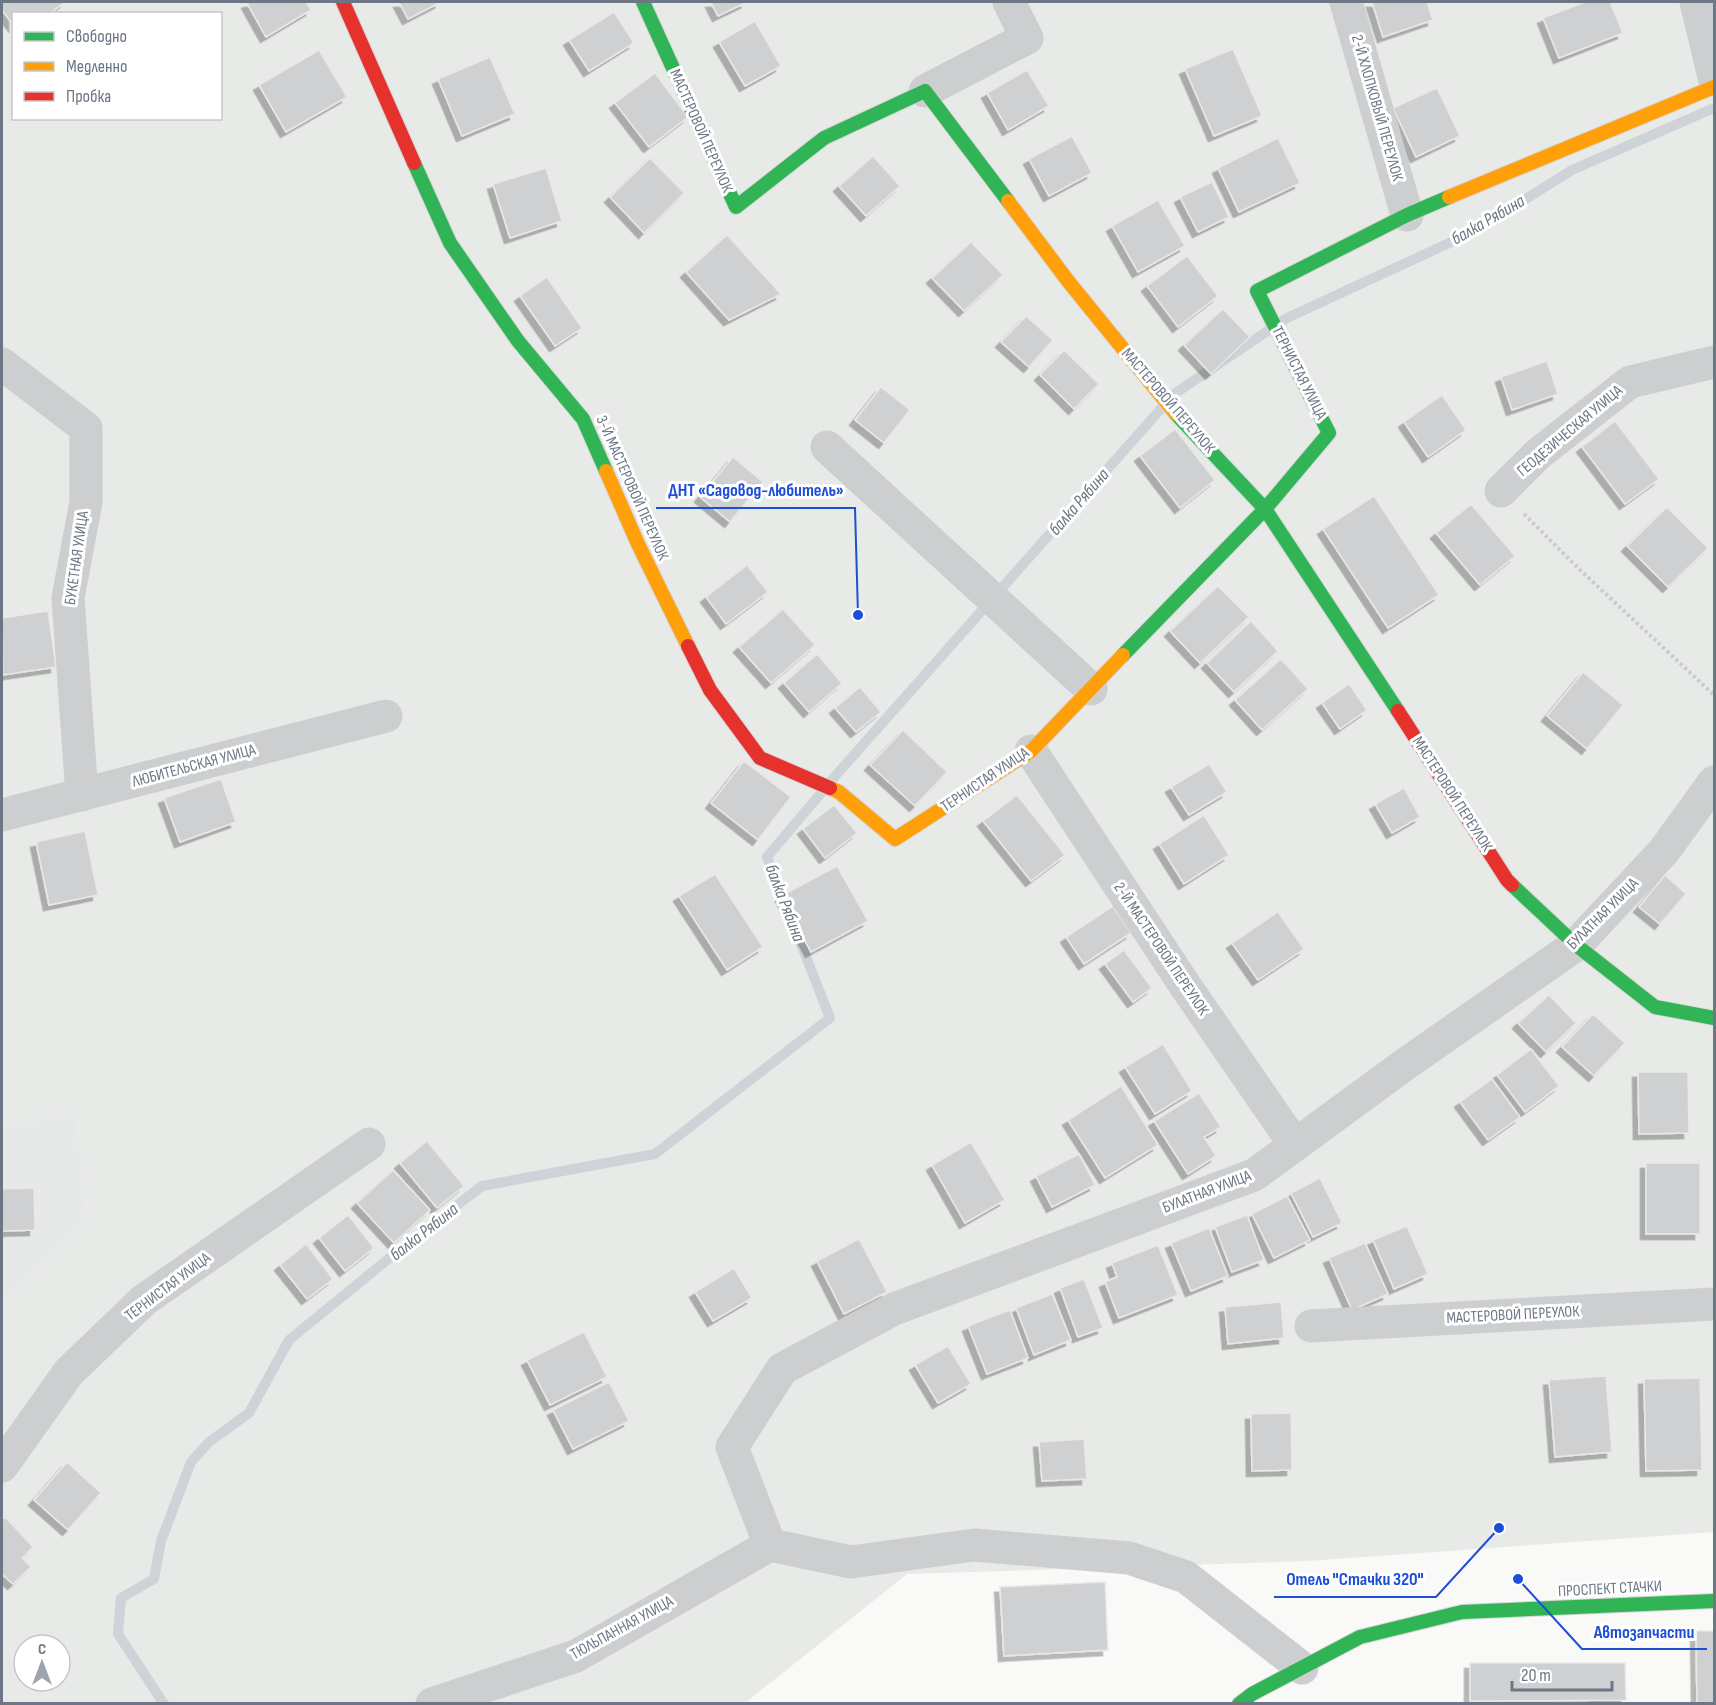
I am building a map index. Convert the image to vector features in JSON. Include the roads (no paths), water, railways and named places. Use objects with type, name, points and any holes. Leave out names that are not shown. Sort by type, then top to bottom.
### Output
[{"type":"street","name":"3-Й МАСТЕРОВОЙ ПЕРЕУЛОК","points":[[343,2],[450,243],[518,341],[583,419],[638,544],[710,690],[760,758],[839,792],[895,839]]},
{"type":"street","name":"МАСТЕРОВОЙ ПЕРЕУЛОК","points":[[643,2],[735,207],[824,138],[925,92],[1068,281],[1183,423],[1265,509],[1446,783],[1507,880],[1576,945],[1655,1007],[1714,1018]]},
{"type":"street","points":[[925,92],[1027,38],[1009,2]]},
{"type":"street","name":"2-Й ХЛОПКОВЫЙ ПЕРЕУЛОК","points":[[1346,2],[1407,215]]},
{"type":"street","points":[[1696,2],[1714,77]]},
{"type":"street","name":"ТЕРНИСТАЯ УЛИЦА","points":[[895,839],[1031,751],[1265,509],[1329,433],[1257,291],[1407,215],[1714,87]]},
{"type":"street","name":"ГЕОДЕЗИЧЕСКАЯ УЛИЦА","points":[[1501,491],[1538,454],[1629,382],[1714,362]]},
{"type":"street","name":"БУКЕТНАЯ УЛИЦА","points":[[2,364],[86,428],[86,502],[68,598],[82,795]]},
{"type":"street","points":[[827,447],[1091,689]]},
{"type":"street","name":"ЛЮБИТЕЛЬСКАЯ УЛИЦА","points":[[2,815],[386,716]]},
{"type":"street","name":"2-Й МАСТЕРОВОЙ ПЕРЕУЛОК","points":[[1031,751],[1184,984],[1295,1145]]},
{"type":"street","name":"БУЛАТНАЯ УЛИЦА","points":[[770,1545],[732,1447],[782,1369],[894,1309],[1254,1175],[1407,1063],[1576,945],[1664,851],[1714,782]]},
{"type":"street","name":"ТЕРНИСТАЯ УЛИЦА","points":[[2,1466],[69,1372],[144,1300],[369,1143]]},
{"type":"street","name":"МАСТЕРОВОЙ ПЕРЕУЛОК","points":[[1311,1326],[1714,1304]]},
{"type":"street","points":[[770,1545],[851,1562],[975,1545],[1130,1557],[1186,1576],[1302,1668]]},
{"type":"street","name":"ТЮЛЬПАННАЯ УЛИЦА","points":[[432,1704],[576,1656],[770,1545]]},
{"type":"street","name":"ПРОСПЕКТ СТАЧКИ","points":[[1239,1704],[1252,1694],[1360,1636],[1462,1612],[1714,1601]]},
{"type":"waterway","name":"балка Рябина","points":[[164,1704],[118,1634],[121,1598],[154,1579],[161,1541],[191,1462],[209,1442],[249,1413],[289,1340],[482,1186],[655,1154],[830,1018],[767,857],[837,774],[1174,394],[1287,318],[1473,232],[1572,170],[1714,108]]},
{"type":"place","name":"ДНТ «Садовод-любитель»","points":[[858,615]]},
{"type":"place","name":"Отель \"Стачки 320\"","points":[[1499,1528]]},
{"type":"place","name":"Автозапчасти","points":[[1518,1579]]}]
